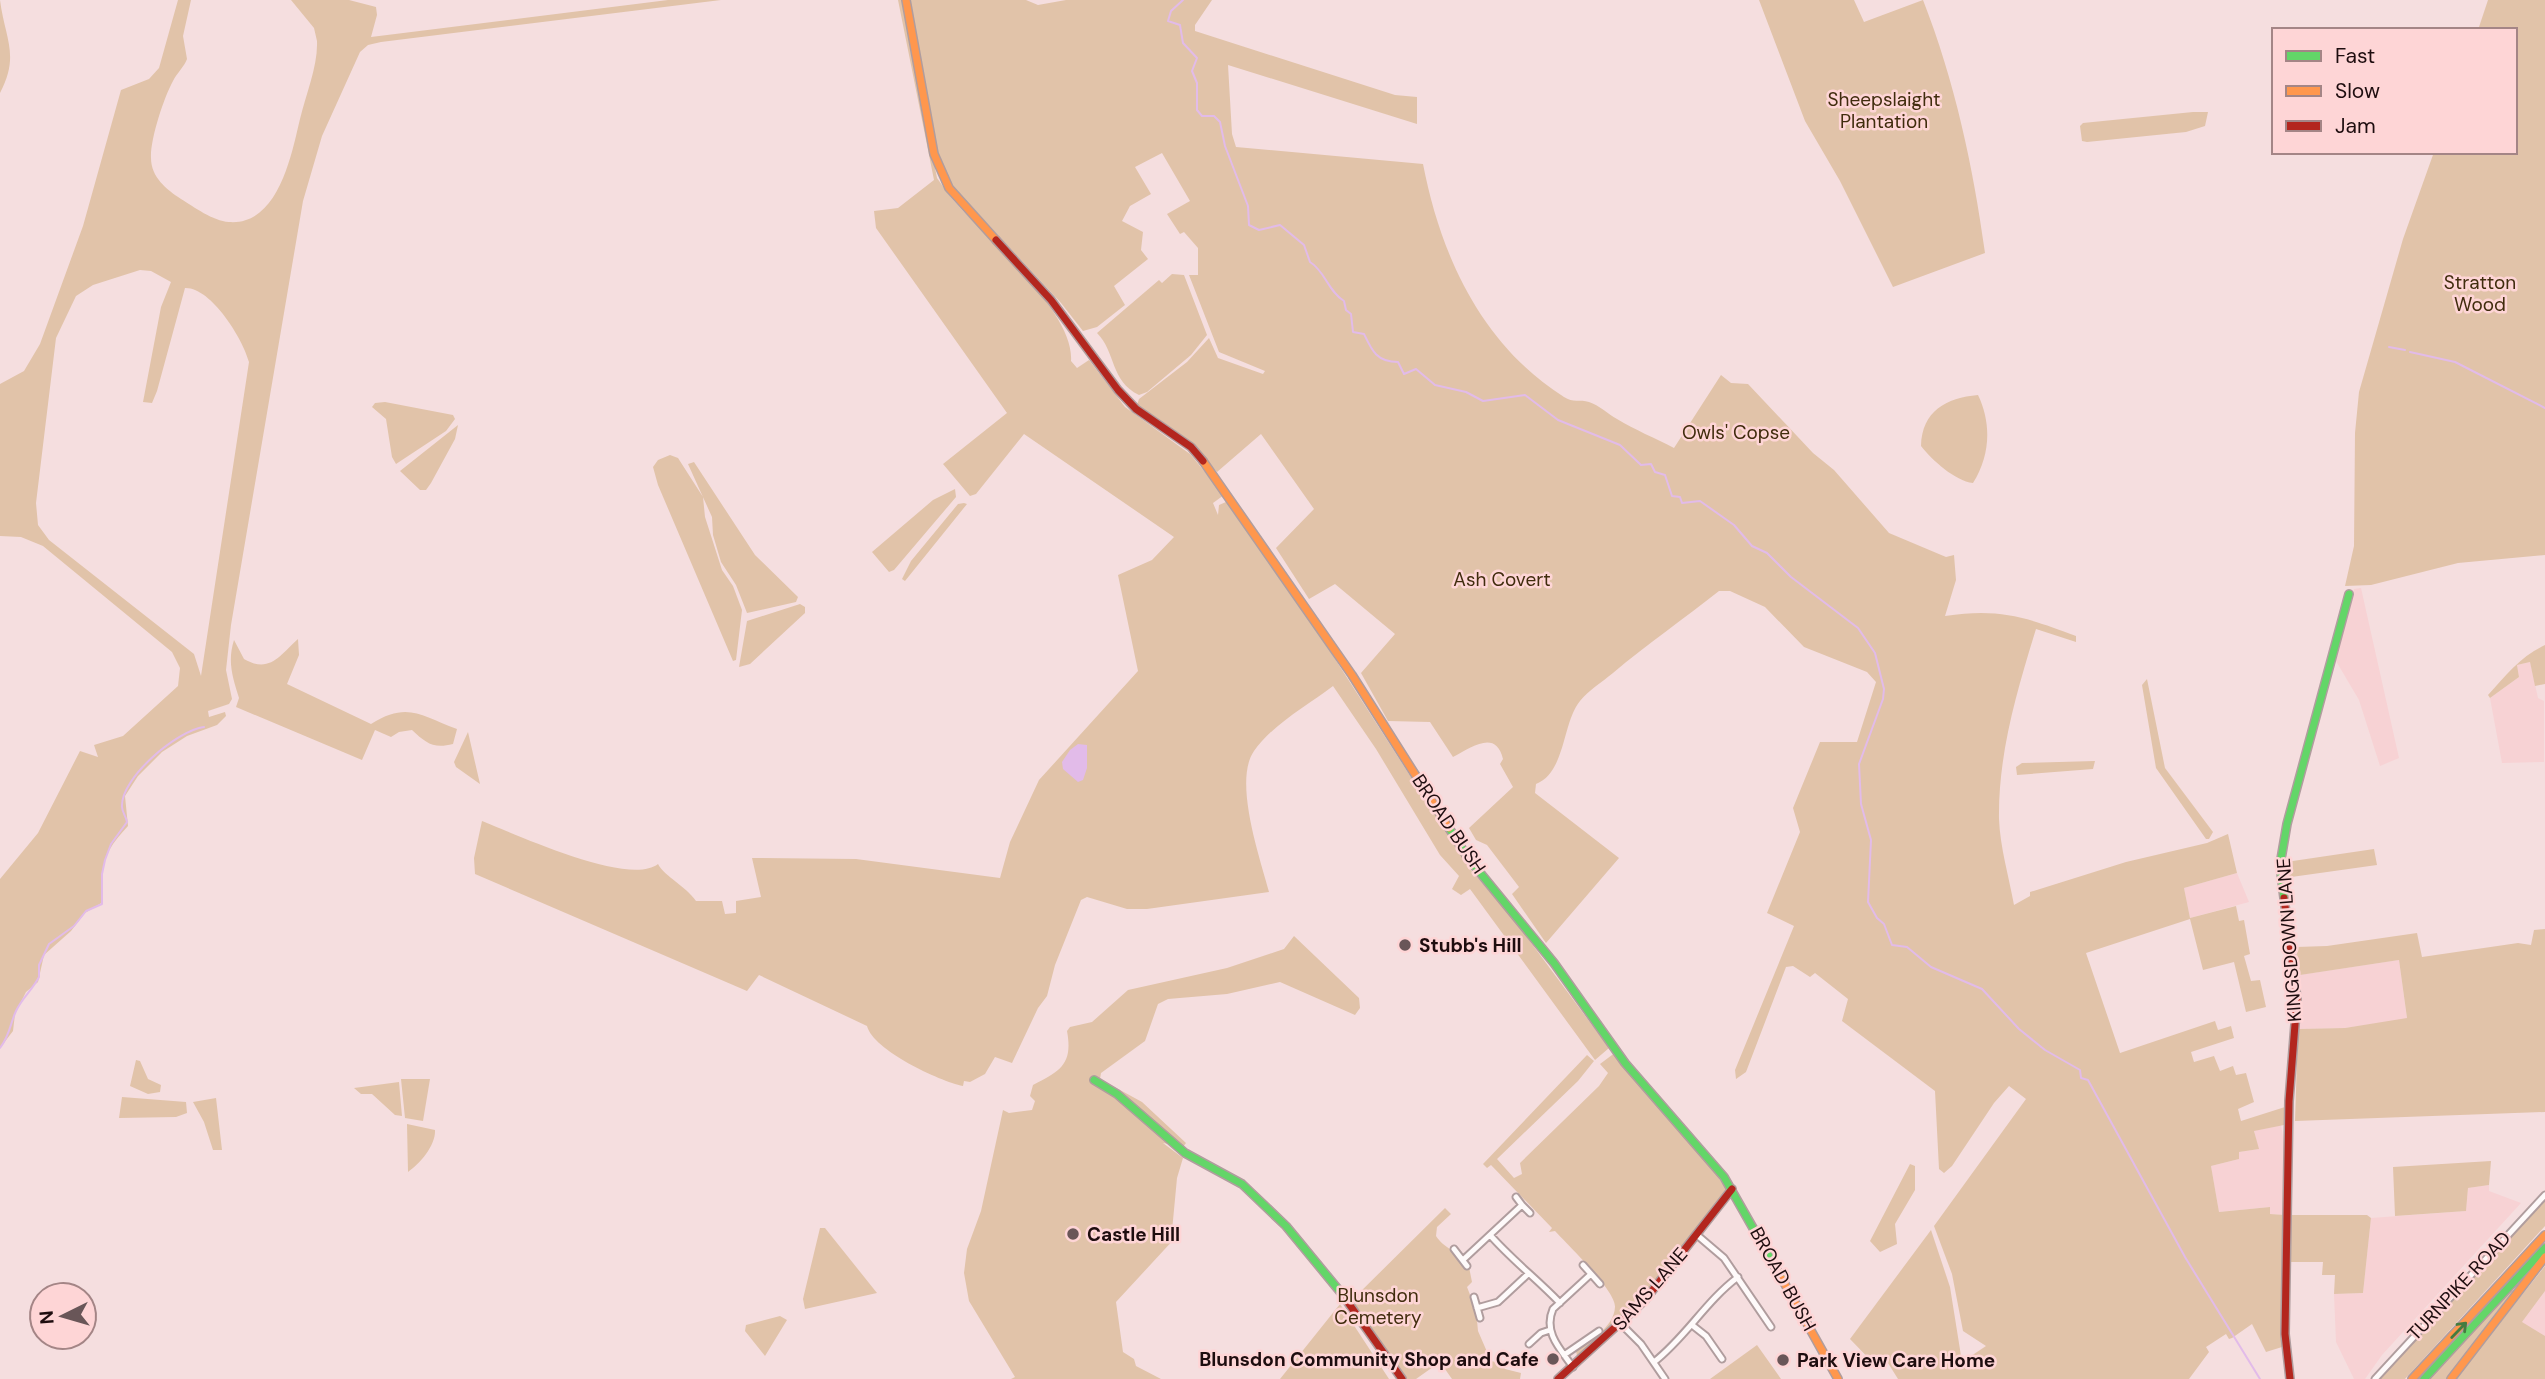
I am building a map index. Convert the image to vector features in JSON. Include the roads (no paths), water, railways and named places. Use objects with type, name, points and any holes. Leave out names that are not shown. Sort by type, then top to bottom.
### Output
[{"type":"main road","name":"BROAD BUSH","points":[[906,0],[940,173],[976,221],[1066,318],[1118,390],[1146,416],[1177,436],[1213,471],[1352,675],[1468,858],[1554,963],[1625,1063],[1705,1152],[1732,1189],[1838,1379]]},
{"type":"main road","name":"KINGSDOWN LANE","points":[[2290,1379],[2285,1343],[2289,1101],[2297,999],[2280,865],[2286,827],[2349,594]]},
{"type":"main road","points":[[1094,1080],[1113,1091],[1181,1150],[1230,1176],[1256,1196],[1315,1262],[1402,1379]]},
{"type":"main road","name":"SAMS LANE","points":[[1558,1379],[1621,1324],[1662,1282],[1732,1189]]},
{"type":"main road","points":[[2412,1379],[2545,1235]]},
{"type":"main road","points":[[2424,1379],[2545,1248]]},
{"type":"main road","points":[[2451,1379],[2545,1257]]},
{"type":"street","name":"TURNPIKE ROAD","points":[[2375,1379],[2545,1195]]},
{"type":"street","points":[[1516,1197],[1530,1213]]},
{"type":"street","points":[[1464,1259],[1522,1205]]},
{"type":"street","points":[[1490,1235],[1560,1303]]},
{"type":"street","points":[[1697,1235],[1720,1254],[1771,1326]]},
{"type":"street","points":[[1454,1249],[1467,1266]]},
{"type":"street","points":[[1583,1265],[1600,1284]]},
{"type":"street","points":[[1573,1367],[1550,1330],[1552,1311],[1591,1273]]},
{"type":"street","points":[[1477,1308],[1498,1302],[1528,1274]]},
{"type":"street","points":[[1654,1362],[1675,1345],[1714,1295],[1738,1278]]},
{"type":"street","points":[[1474,1297],[1480,1318]]},
{"type":"street","points":[[1758,1321],[1764,1317]]},
{"type":"street","points":[[1621,1324],[1665,1379]]},
{"type":"street","points":[[1692,1325],[1722,1359]]},
{"type":"street","points":[[1530,1344],[1541,1333],[1550,1330]]},
{"type":"street","points":[[1564,1354],[1594,1331]]},
{"type":"waterway","points":[[1183,0],[1171,11],[1168,21],[1180,25],[1183,43],[1197,58],[1192,71],[1197,83],[1197,110],[1202,116],[1214,116],[1220,122],[1225,146],[1248,206],[1249,225],[1259,230],[1280,225],[1304,245],[1310,262],[1344,301],[1346,310],[1351,314],[1353,332],[1364,334],[1380,358],[1398,362],[1404,374],[1416,369],[1435,385],[1466,392],[1483,401],[1525,395],[1558,420],[1620,445],[1641,465],[1651,464],[1655,472],[1665,475],[1672,496],[1680,497],[1682,503],[1700,501],[1734,525],[1752,546],[1767,553],[1791,577],[1858,628],[1875,653],[1884,689],[1883,699],[1859,764],[1861,804],[1871,840],[1868,902],[1877,918],[1884,924],[1892,945],[1907,947],[1931,967],[1982,989],[2019,1029],[2045,1050],[2080,1070],[2081,1078],[2088,1080],[2185,1257],[2260,1379]]},
{"type":"waterway","points":[[2389,347],[2405,350]]},
{"type":"waterway","points":[[2410,352],[2455,362],[2545,408]]},
{"type":"waterway","points":[[0,1048],[18,1006],[39,977],[39,965],[49,944],[74,926],[86,911],[102,904],[105,860],[111,844],[127,822],[122,807],[130,783],[152,757],[166,746],[193,730],[204,727]]},
{"type":"place","name":"Stubb's Hill","points":[[1405,945]]},
{"type":"place","name":"Castle Hill","points":[[1073,1234]]},
{"type":"place","name":"Blunsdon Community Shop and Cafe","points":[[1553,1359]]},
{"type":"place","name":"Park View Care Home","points":[[1783,1360]]},
{"type":"park label","name":"Sheepslaight Plantation","points":[[1884,110]]},
{"type":"park label","name":"Stratton Wood","points":[[2480,293]]},
{"type":"park label","name":"Owls' Copse","points":[[1736,432]]},
{"type":"park label","name":"Ash Covert","points":[[1502,579]]},
{"type":"park label","name":"Blunsdon Cemetery","points":[[1378,1306]]}]
